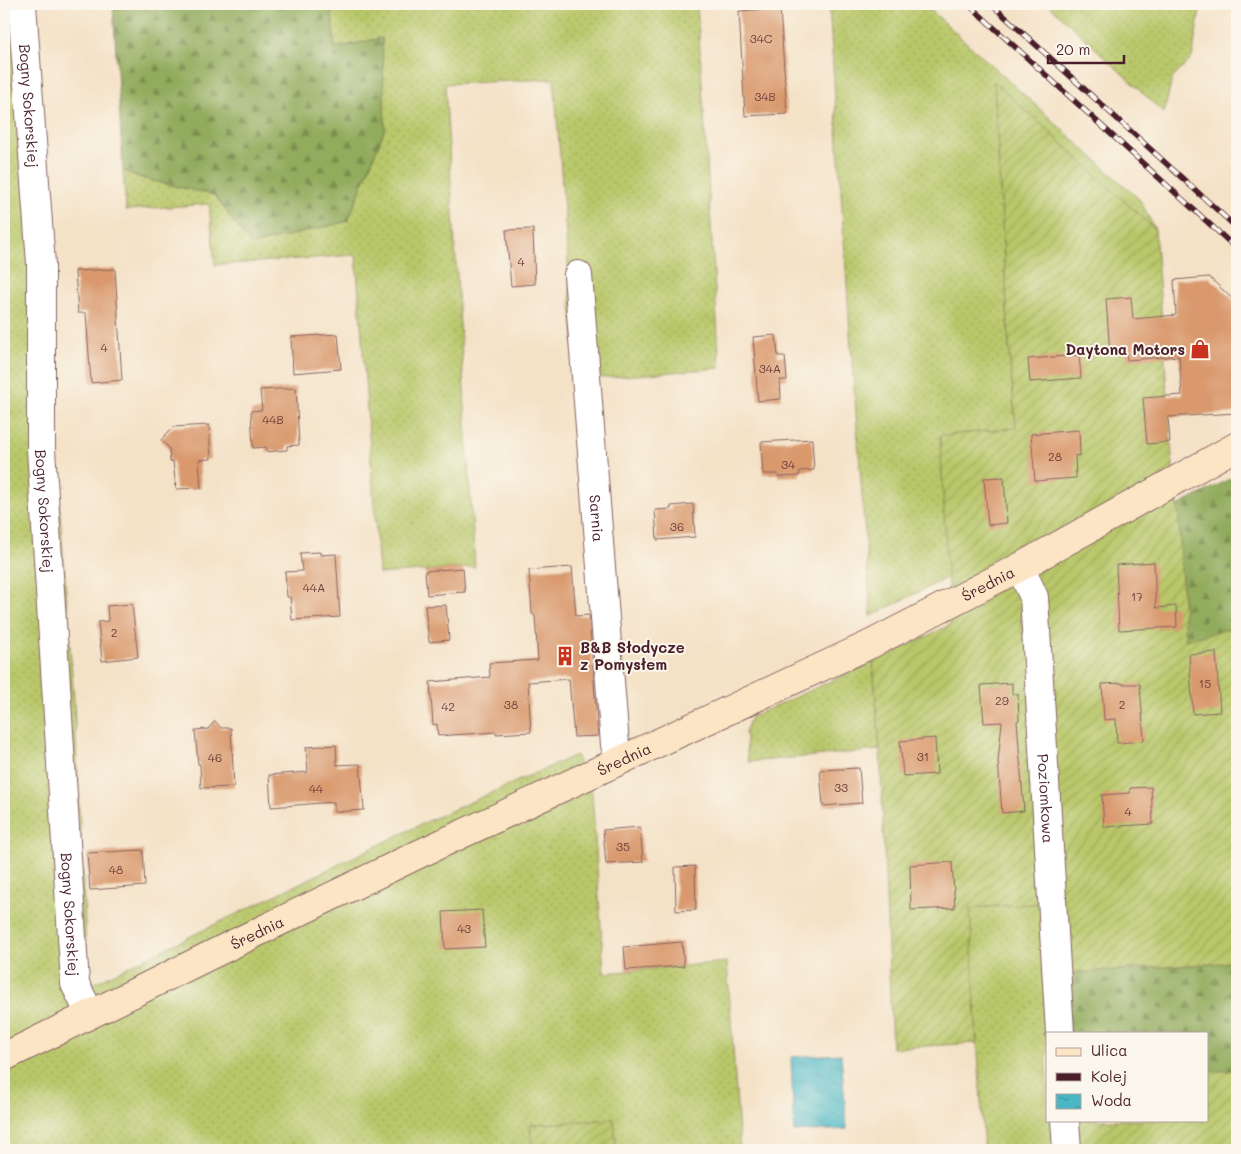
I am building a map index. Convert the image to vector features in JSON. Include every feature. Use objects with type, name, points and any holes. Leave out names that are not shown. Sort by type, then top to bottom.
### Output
[{"type":"street","name":"Bogny Sokorskiej","points":[[22,4],[41,264],[41,449],[75,984],[90,1014]]},
{"type":"street","name":"Sarnia","points":[[578,275],[615,745],[620,760]]},
{"type":"street","name":"Średnia","points":[[4,1057],[410,858],[871,644],[1020,567],[1237,446]]},
{"type":"street","name":"Poziomkowa","points":[[1020,567],[1034,597],[1060,1032]]},
{"type":"street","points":[[1065,1122],[1067,1150]]},
{"type":"green space","points":[[4,4],[32,4],[52,405],[74,701],[88,986],[428,821],[576,755],[592,792],[604,973],[727,962],[740,1150],[616,1150],[614,1120],[531,1125],[532,1150],[4,1150]]},
{"type":"green space","points":[[113,4],[331,4],[335,48],[382,38],[385,128],[348,221],[251,245],[214,195],[145,179],[123,171]]},
{"type":"green space","points":[[331,4],[697,4],[720,368],[577,380],[554,79],[445,84],[475,567],[379,574],[356,255],[215,265],[209,204],[126,210],[123,171],[145,179],[214,195],[251,245],[348,221],[385,128],[382,38],[335,48]]},
{"type":"green space","points":[[829,4],[924,4],[1140,200],[1155,229],[994,82],[1010,360],[1016,428],[940,436],[948,577],[871,616],[850,333]]},
{"type":"green space","points":[[1048,4],[1201,4],[1192,58],[1172,79],[1164,113]]},
{"type":"green space","points":[[994,81],[1155,229],[1172,456],[1178,506],[1185,640],[1237,627],[1237,962],[1066,973],[1062,902],[970,908],[977,1043],[892,1048],[880,750],[873,662],[950,625],[940,436],[1016,428],[1010,360]]},
{"type":"green space","points":[[1237,475],[1237,627],[1185,641],[1178,506]]},
{"type":"green space","points":[[873,662],[880,750],[748,762],[745,732],[751,717]]},
{"type":"green space","points":[[1042,903],[1047,1032],[1046,1122],[1054,1122],[1056,1150],[984,1150],[969,908]]},
{"type":"green space","points":[[1237,962],[1237,1070],[1208,1072],[1208,1032],[1070,1032],[1066,973]]},
{"type":"green space","points":[[1237,1070],[1237,1150],[1075,1150],[1074,1122],[1208,1122],[1208,1072]]},
{"type":"green space","points":[[614,1119],[616,1150],[532,1150],[530,1125]]},
{"type":"water","points":[[841,1054],[847,1129],[794,1132],[791,1057]]},
{"type":"building","points":[[780,8],[787,114],[745,116],[739,11]]},
{"type":"building","points":[[533,229],[535,284],[511,286],[506,230]]},
{"type":"building","points":[[115,269],[122,380],[91,383],[86,313],[78,313],[75,271]]},
{"type":"building","points":[[1209,277],[1237,303],[1237,413],[1168,417],[1170,442],[1147,444],[1143,398],[1182,395],[1179,356],[1127,360],[1126,353],[1110,354],[1106,299],[1131,297],[1133,319],[1176,315],[1174,280]]},
{"type":"building","points":[[338,334],[341,369],[293,373],[291,337]]},
{"type":"building","points":[[776,335],[778,356],[785,356],[787,380],[780,380],[781,399],[758,401],[753,337]]},
{"type":"building","points":[[1079,355],[1081,378],[1030,382],[1028,359]]},
{"type":"building","points":[[296,388],[299,445],[287,446],[287,450],[266,452],[266,447],[253,448],[251,411],[262,410],[260,390]]},
{"type":"building","points":[[209,425],[211,459],[199,460],[201,488],[176,489],[173,461],[170,462],[169,448],[161,440],[173,427]]},
{"type":"building","points":[[1079,430],[1080,455],[1075,456],[1076,478],[1035,481],[1031,434]]},
{"type":"building","points":[[812,439],[814,470],[800,471],[799,476],[778,477],[778,474],[763,474],[761,442]]},
{"type":"building","points":[[1004,477],[1007,523],[988,525],[984,478]]},
{"type":"building","points":[[693,504],[695,537],[657,540],[655,510],[671,509],[671,506]]},
{"type":"building","points":[[320,552],[320,555],[336,554],[340,617],[292,620],[290,597],[287,597],[285,572],[302,571],[300,553]]},
{"type":"building","points":[[1154,562],[1156,608],[1176,606],[1177,627],[1119,630],[1116,565]]},
{"type":"building","points":[[572,567],[576,616],[589,615],[598,736],[574,737],[569,679],[528,682],[531,732],[496,734],[496,732],[438,736],[437,724],[433,725],[430,682],[490,677],[489,663],[538,660],[529,570]]},
{"type":"building","points":[[463,568],[465,592],[427,595],[425,571]]},
{"type":"building","points":[[132,604],[138,657],[102,661],[98,622],[108,621],[107,606]]},
{"type":"building","points":[[446,605],[449,640],[429,642],[425,606]]},
{"type":"building","points":[[1216,652],[1220,712],[1193,714],[1189,654]]},
{"type":"building","points":[[1012,683],[1012,694],[1018,694],[1019,720],[1017,721],[1024,811],[1002,813],[998,761],[1002,722],[984,723],[981,685]]},
{"type":"building","points":[[1102,684],[1140,684],[1144,741],[1117,743],[1116,719],[1104,720]]},
{"type":"building","points":[[215,721],[221,728],[231,728],[234,787],[201,788],[195,730],[208,729]]},
{"type":"building","points":[[935,738],[937,774],[903,776],[900,741]]},
{"type":"building","points":[[336,745],[337,765],[360,764],[364,810],[334,812],[334,802],[271,807],[269,775],[308,772],[306,747]]},
{"type":"building","points":[[859,768],[862,803],[823,806],[820,770]]},
{"type":"building","points":[[1151,787],[1153,824],[1104,827],[1102,795],[1130,793],[1130,788]]},
{"type":"building","points":[[640,827],[643,862],[606,864],[603,830]]},
{"type":"building","points":[[143,850],[145,886],[90,890],[87,853]]},
{"type":"building","points":[[952,862],[955,908],[911,910],[910,865]]},
{"type":"building","points":[[695,866],[696,910],[676,911],[675,867]]},
{"type":"building","points":[[482,910],[485,947],[445,949],[443,912]]},
{"type":"building","points":[[682,942],[684,966],[626,970],[624,947]]},
{"type":"railway","points":[[968,4],[1237,249]]},
{"type":"railway","points":[[991,4],[1237,228]]},
{"type":"place","name":"Daytona Motors","points":[[1200,349]]},
{"type":"place","name":"B&B Słodycze z Pomysłem","points":[[565,656]]}]
